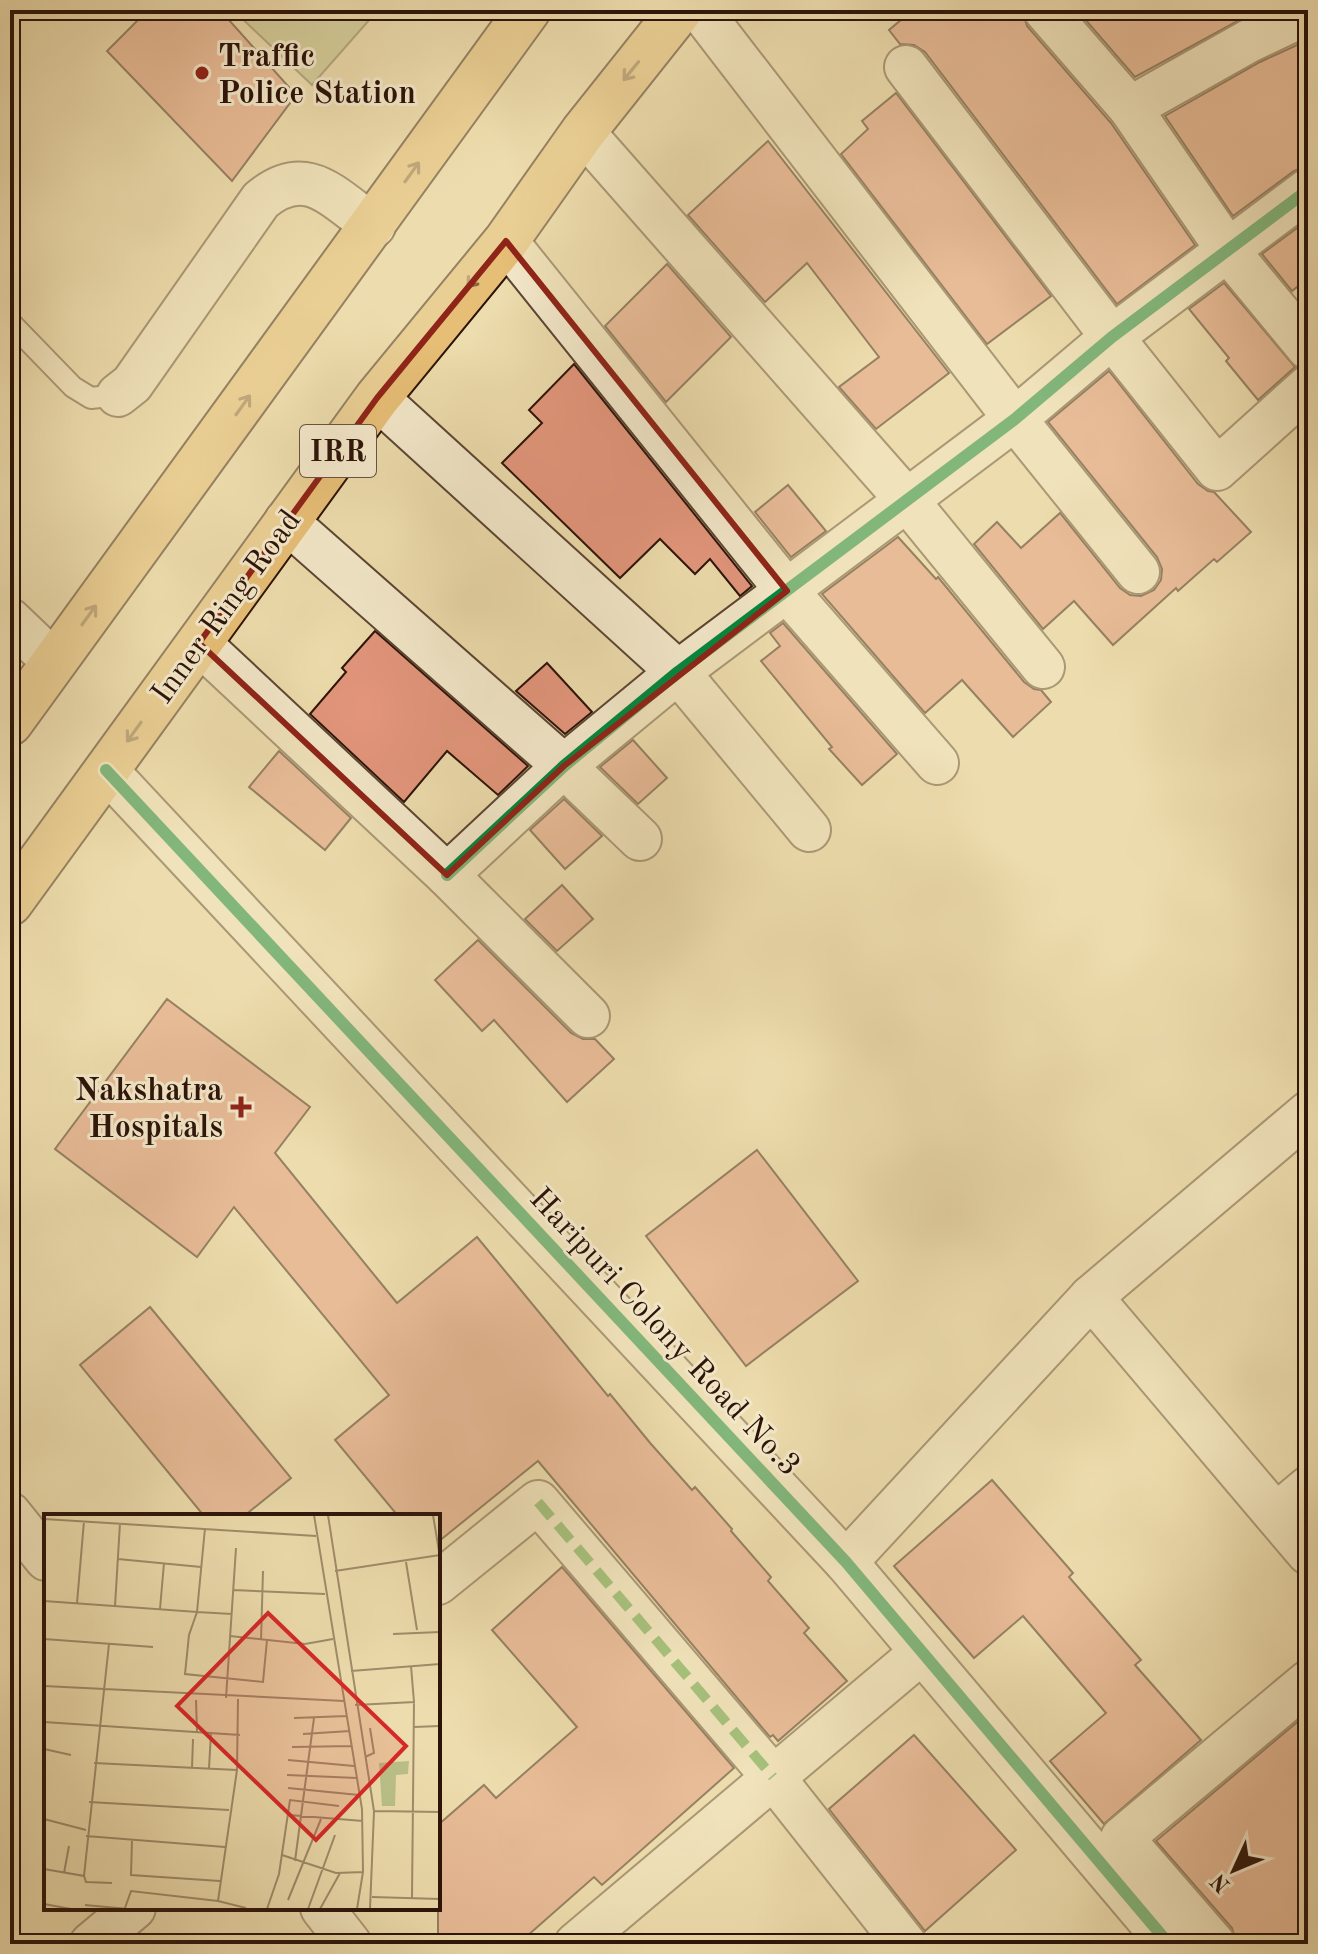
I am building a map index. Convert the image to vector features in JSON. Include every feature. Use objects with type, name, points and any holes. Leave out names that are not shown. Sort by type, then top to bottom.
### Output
[{"type":"highway","points":[[10,723],[528,10]]},
{"type":"highway","name":"Inner Ring Road","points":[[10,903],[377,398],[506,241],[583,132],[680,10]]},
{"type":"street","points":[[700,10],[1015,419],[1138,572]]},
{"type":"street","points":[[1045,10],[1130,108],[1229,252],[1308,348]]},
{"type":"street","points":[[1130,108],[1249,41],[1308,13]]},
{"type":"street","points":[[906,67],[1217,469],[1308,387]]},
{"type":"street","points":[[583,132],[906,499],[1043,667]]},
{"type":"street","points":[[118,395],[132,384],[261,200],[278,187],[296,182],[315,186],[374,226]]},
{"type":"street","points":[[447,875],[564,766],[678,672],[1015,419],[1112,337],[1308,190]]},
{"type":"street","points":[[506,241],[787,591],[937,763]]},
{"type":"street","points":[[377,398],[678,672],[809,830]]},
{"type":"street","points":[[286,521],[564,766],[640,839]]},
{"type":"street","points":[[10,620],[54,662]]},
{"type":"street","points":[[199,643],[447,875],[588,1016]]},
{"type":"street","name":"Haripuri Colony Road No.3","points":[[106,770],[846,1562],[922,1652],[1110,1849],[1169,1944]]},
{"type":"street","points":[[846,1562],[1091,1297],[1308,1113]]},
{"type":"street","points":[[1091,1297],[1308,1553]]},
{"type":"street","points":[[1276,1515],[1308,1488]]},
{"type":"street","points":[[440,1581],[538,1502],[773,1777],[905,1944]]},
{"type":"street","points":[[10,1514],[44,1556]]},
{"type":"street","points":[[576,1944],[922,1652]]},
{"type":"street","points":[[1214,1944],[1110,1849],[1308,1682]]},
{"type":"street","points":[[91,1944],[132,1910]]},
{"type":"street","points":[[324,1910],[350,1944]]},
{"type":"lane","points":[[10,322],[73,387],[91,398],[118,395]]},
{"type":"highlighted area","points":[[506,241],[787,591],[564,766],[447,875],[199,643],[377,398]]},
{"type":"green space","points":[[233,10],[378,10],[312,85]]},
{"type":"building","name":"Traffic Police Station","points":[[148,10],[220,10],[296,95],[232,181],[107,51]]},
{"type":"building","points":[[913,10],[1022,10],[1027,26],[1111,123],[1195,245],[1117,304],[925,52],[914,45],[900,44],[889,30]]},
{"type":"building","points":[[1077,10],[1258,10],[1135,77]]},
{"type":"building","points":[[1308,40],[1308,166],[1294,171],[1233,216],[1165,116],[1260,62]]},
{"type":"building","points":[[896,93],[1051,296],[987,344],[841,154],[868,129],[862,121]]},
{"type":"building","points":[[768,141],[949,373],[876,429],[839,387],[879,357],[807,263],[765,302],[688,215]]},
{"type":"building","points":[[1308,220],[1308,278],[1292,291],[1262,254]]},
{"type":"building","points":[[667,264],[731,337],[666,402],[605,326]]},
{"type":"building","points":[[1224,283],[1295,367],[1258,400],[1189,309]]},
{"type":"building","points":[[574,364],[752,586],[740,596],[710,559],[695,574],[660,539],[620,578],[502,463],[542,423],[529,410]]},
{"type":"building","points":[[1109,371],[1198,484],[1214,492],[1251,532],[1217,562],[1214,559],[1178,591],[1176,588],[1113,645],[1074,601],[1043,629],[974,544],[997,522],[1021,548],[1060,513],[1120,588],[1130,595],[1141,596],[1154,590],[1161,580],[1162,569],[1157,557],[1048,422]]},
{"type":"building","points":[[788,485],[826,531],[791,557],[755,512]]},
{"type":"building","points":[[898,537],[936,579],[938,577],[1024,682],[1041,690],[1051,702],[1013,737],[962,680],[925,713],[822,594]]},
{"type":"building","points":[[783,623],[897,754],[862,785],[829,749],[832,747],[761,661],[780,646],[770,633]]},
{"type":"building","points":[[375,631],[528,766],[498,795],[447,751],[404,802],[310,714],[346,672],[342,668]]},
{"type":"building","points":[[547,663],[592,712],[565,734],[516,691]]},
{"type":"building","points":[[633,740],[667,778],[638,804],[600,767]]},
{"type":"building","points":[[279,751],[351,818],[325,850],[249,787]]},
{"type":"building","points":[[564,799],[602,836],[565,869],[530,830]]},
{"type":"building","points":[[562,885],[593,919],[557,951],[525,919]]},
{"type":"building","points":[[478,940],[571,1033],[583,1039],[595,1039],[614,1059],[567,1102],[494,1020],[482,1031],[435,980]]},
{"type":"building","points":[[167,999],[310,1107],[275,1153],[397,1303],[477,1237],[608,1396],[610,1394],[692,1490],[695,1487],[732,1529],[771,1577],[768,1581],[809,1628],[804,1633],[847,1681],[778,1741],[773,1735],[770,1737],[538,1461],[440,1540],[440,1514],[396,1514],[335,1440],[389,1395],[234,1207],[197,1257],[55,1149]]},
{"type":"building","points":[[757,1150],[858,1281],[746,1366],[646,1236]]},
{"type":"building","points":[[150,1307],[291,1478],[246,1514],[202,1514],[80,1365]]},
{"type":"building","points":[[992,1480],[1073,1573],[1069,1577],[1141,1660],[1135,1665],[1201,1740],[1104,1824],[1050,1761],[1106,1713],[1023,1616],[974,1658],[894,1566]]},
{"type":"building","points":[[562,1567],[734,1768],[602,1885],[594,1877],[518,1944],[438,1944],[440,1823],[484,1785],[496,1798],[577,1727],[492,1630]]},
{"type":"building","points":[[1308,1713],[1308,1944],[1237,1944],[1232,1928],[1156,1841]]},
{"type":"building","points":[[914,1735],[1016,1850],[925,1931],[829,1809]]},
{"type":"marked path","points":[[538,1502],[773,1777]]},
{"type":"cycle path","points":[[447,875],[564,766],[678,672],[1015,419],[1112,337],[1308,190]]},
{"type":"cycle path","points":[[106,770],[846,1562],[1169,1944]]},
{"type":"place","name":"Traffic Police Station","points":[[202,73]]},
{"type":"place","name":"Nakshatra Hospitals","points":[[241,1107]]}]
